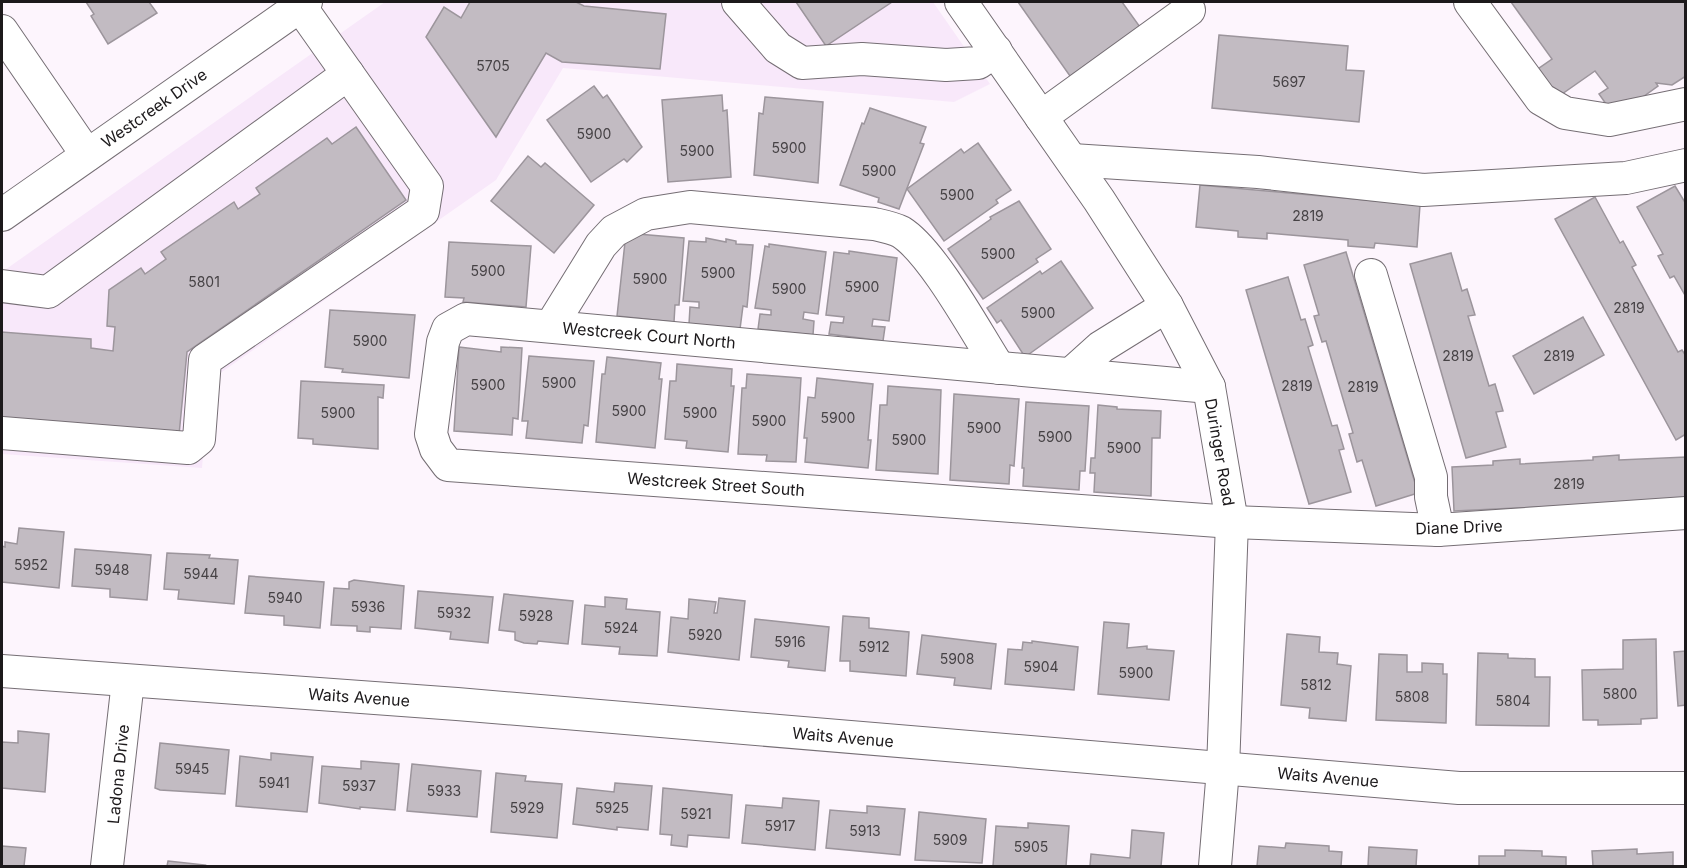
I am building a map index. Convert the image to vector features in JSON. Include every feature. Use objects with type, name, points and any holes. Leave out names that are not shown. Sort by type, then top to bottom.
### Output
[{"type":"street","points":[[738,2],[778,48],[802,63],[861,59],[946,65],[978,63],[996,51]]},
{"type":"street","name":"Duringer Road","points":[[962,2],[1071,160],[1167,306],[1209,387],[1232,522],[1223,769],[1215,867]]},
{"type":"street","points":[[1470,2],[1541,99],[1565,113],[1609,120],[1686,104]]},
{"type":"street","points":[[2,433],[188,448],[199,439],[206,360],[423,211],[427,186],[348,74],[303,4]]},
{"type":"street","name":"Westcreek Drive","points":[[2,215],[303,4]]},
{"type":"street","points":[[1041,117],[1191,4]]},
{"type":"street","points":[[2,31],[87,155]]},
{"type":"street","points":[[2,286],[48,292],[348,74]]},
{"type":"street","points":[[1071,160],[1257,172],[1423,190],[1626,177],[1686,165]]},
{"type":"street","name":"Westcreek Court North","points":[[999,368],[941,277],[912,241],[899,231],[874,224],[690,207],[646,214],[614,231],[601,245],[551,326],[1071,375],[1209,387]]},
{"type":"street","points":[[1371,275],[1431,477],[1431,497],[1438,530]]},
{"type":"street","points":[[1071,375],[1101,347],[1167,306]]},
{"type":"street","name":"Westcreek Street South","points":[[551,326],[466,319],[448,329],[443,342],[431,434],[436,448],[448,465],[1232,522]]},
{"type":"street","name":"Diane Drive","points":[[1232,522],[1438,530],[1686,513]]},
{"type":"street","name":"Waits Avenue","points":[[2,671],[457,704],[1458,788],[1686,788]]},
{"type":"street","name":"Ladona Drive","points":[[107,867],[128,681]]},
{"type":"shaded area","points":[[385,2],[933,2],[990,84],[954,102],[563,68],[496,180],[209,381],[202,468],[2,454],[2,272]]},
{"type":"building","points":[[86,2],[149,2],[157,13],[108,44],[91,16],[94,14]]},
{"type":"building","points":[[470,2],[576,2],[584,6],[666,14],[660,69],[562,62],[546,53],[496,137],[426,37],[444,7],[461,18]]},
{"type":"building","points":[[796,2],[892,2],[826,46]]},
{"type":"building","points":[[1018,2],[1122,2],[1140,27],[1070,76]]},
{"type":"building","points":[[1511,2],[1686,2],[1686,76],[1672,85],[1656,83],[1658,86],[1615,117],[1599,94],[1608,88],[1595,71],[1552,101],[1532,73],[1552,59]]},
{"type":"building","points":[[1219,35],[1348,46],[1346,70],[1364,71],[1359,122],[1212,108]]},
{"type":"building","points":[[594,86],[603,98],[607,95],[642,147],[627,162],[624,159],[591,182],[547,120]]},
{"type":"building","points":[[722,95],[723,111],[727,110],[731,177],[668,182],[662,100]]},
{"type":"building","points":[[765,97],[823,102],[818,183],[754,175],[759,113],[763,114]]},
{"type":"building","points":[[870,108],[926,127],[920,143],[924,144],[899,209],[878,202],[879,198],[840,185],[862,123],[864,124]]},
{"type":"building","points":[[356,127],[406,200],[187,352],[179,435],[2,418],[2,332],[91,339],[91,348],[113,351],[115,327],[107,326],[109,290],[141,268],[145,274],[166,259],[161,252],[234,202],[238,209],[260,194],[256,188],[327,138],[332,144]]},
{"type":"building","points":[[978,143],[1011,190],[996,200],[998,203],[944,241],[907,189],[961,149],[964,153]]},
{"type":"building","points":[[528,156],[541,167],[545,163],[594,205],[554,253],[491,201]]},
{"type":"building","points":[[1200,185],[1420,205],[1417,247],[1375,243],[1374,248],[1348,246],[1348,240],[1267,233],[1267,239],[1238,237],[1238,231],[1196,227]]},
{"type":"building","points":[[1675,186],[1686,204],[1686,297],[1674,276],[1670,278],[1658,256],[1663,254],[1637,207]]},
{"type":"building","points":[[1595,197],[1620,243],[1623,241],[1636,265],[1632,267],[1678,352],[1682,350],[1686,356],[1686,434],[1676,440],[1555,219]]},
{"type":"building","points":[[1019,201],[1051,249],[1036,259],[1038,262],[983,299],[948,249],[991,219],[990,217]]},
{"type":"building","points":[[626,233],[684,238],[679,305],[675,305],[674,322],[617,316]]},
{"type":"building","points":[[706,238],[726,242],[726,239],[736,241],[736,244],[753,245],[747,307],[743,306],[740,329],[689,324],[690,307],[699,308],[699,302],[683,301],[689,241],[706,242]]},
{"type":"building","points":[[449,242],[531,246],[526,307],[463,302],[464,298],[445,297]]},
{"type":"building","points":[[769,244],[826,252],[818,314],[804,312],[803,319],[814,321],[813,335],[758,329],[760,314],[771,315],[771,310],[755,308],[765,246],[769,247]]},
{"type":"building","points":[[849,251],[897,258],[889,321],[873,319],[872,326],[885,327],[883,341],[829,334],[831,322],[843,323],[844,317],[826,315],[834,252],[849,254]]},
{"type":"building","points":[[1346,252],[1418,493],[1376,506],[1362,460],[1357,462],[1349,434],[1353,433],[1326,341],[1322,342],[1314,316],[1319,315],[1304,265]]},
{"type":"building","points":[[1451,253],[1462,291],[1467,289],[1475,315],[1468,316],[1489,386],[1495,384],[1503,411],[1496,412],[1506,447],[1466,458],[1410,264]]},
{"type":"building","points":[[1061,261],[1093,308],[1025,357],[1001,320],[997,323],[987,308],[1040,271],[1042,274]]},
{"type":"building","points":[[1288,277],[1301,320],[1305,319],[1313,345],[1308,347],[1332,426],[1337,425],[1344,449],[1339,450],[1351,492],[1309,504],[1246,290]]},
{"type":"building","points":[[330,310],[415,315],[409,378],[342,372],[343,369],[325,367]]},
{"type":"building","points":[[1583,317],[1604,355],[1534,394],[1513,356]]},
{"type":"building","points":[[459,347],[501,352],[501,347],[522,348],[518,419],[513,418],[512,435],[454,431]]},
{"type":"building","points":[[529,356],[594,361],[588,426],[584,425],[582,443],[526,438],[528,421],[522,421]]},
{"type":"building","points":[[607,357],[661,363],[659,379],[662,379],[655,448],[596,442],[602,374],[605,374]]},
{"type":"building","points":[[677,364],[732,369],[731,386],[734,386],[728,452],[686,448],[687,441],[665,439],[670,381],[676,381]]},
{"type":"building","points":[[747,374],[801,378],[796,462],[766,461],[767,455],[738,454],[742,388],[746,388]]},
{"type":"building","points":[[817,378],[873,384],[868,468],[805,462],[807,438],[804,438],[808,397],[815,398]]},
{"type":"building","points":[[301,381],[384,385],[383,398],[378,397],[378,449],[313,444],[313,439],[298,438]]},
{"type":"building","points":[[888,386],[941,390],[938,474],[876,470],[880,405],[887,405]]},
{"type":"building","points":[[954,394],[1019,399],[1014,466],[1010,465],[1009,484],[950,480]]},
{"type":"building","points":[[1026,402],[1089,406],[1085,471],[1080,471],[1079,490],[1023,486]]},
{"type":"building","points":[[1098,405],[1117,407],[1117,409],[1161,411],[1160,438],[1152,438],[1151,496],[1094,492],[1095,473],[1090,473],[1091,458],[1095,458]]},
{"type":"building","points":[[1619,455],[1619,460],[1686,457],[1686,500],[1454,511],[1452,467],[1493,465],[1493,461],[1520,459],[1520,464],[1593,460],[1593,457]]},
{"type":"building","points":[[19,528],[64,532],[59,588],[2,582],[2,546],[5,547],[5,542],[17,544]]},
{"type":"building","points":[[75,549],[151,555],[147,600],[110,597],[110,589],[72,586]]},
{"type":"building","points":[[167,553],[210,555],[209,558],[238,560],[234,604],[178,599],[179,590],[164,589]]},
{"type":"building","points":[[249,576],[324,582],[320,628],[284,625],[284,616],[245,613]]},
{"type":"building","points":[[354,580],[404,586],[401,629],[370,627],[370,632],[357,631],[357,626],[331,625],[334,588],[349,589],[349,582]]},
{"type":"building","points":[[418,591],[493,597],[488,643],[450,639],[451,632],[415,628]]},
{"type":"building","points":[[504,594],[573,601],[568,644],[538,641],[537,644],[524,643],[515,640],[515,632],[499,630]]},
{"type":"building","points":[[605,597],[627,599],[626,609],[660,612],[657,656],[619,654],[620,647],[582,644],[585,605],[605,607]]},
{"type":"building","points":[[719,598],[745,601],[739,660],[668,652],[671,617],[688,619],[689,599],[716,602],[714,613],[717,613]]},
{"type":"building","points":[[843,616],[869,618],[869,628],[909,632],[906,676],[850,671],[850,661],[840,661]]},
{"type":"building","points":[[755,619],[829,627],[825,671],[788,667],[789,661],[751,657]]},
{"type":"building","points":[[1104,622],[1129,624],[1127,648],[1147,646],[1147,649],[1174,651],[1169,700],[1098,694]]},
{"type":"building","points":[[1287,634],[1320,637],[1319,652],[1338,653],[1337,664],[1351,666],[1346,721],[1309,718],[1310,708],[1281,705]]},
{"type":"building","points":[[922,635],[996,644],[991,689],[954,685],[955,678],[917,674]]},
{"type":"building","points":[[1656,639],[1657,718],[1641,719],[1641,724],[1598,725],[1598,720],[1583,720],[1582,670],[1623,669],[1623,640]]},
{"type":"building","points":[[1032,641],[1078,647],[1074,690],[1005,684],[1008,649],[1022,650],[1023,642],[1032,643]]},
{"type":"building","points":[[1686,651],[1686,705],[1678,706],[1674,652]]},
{"type":"building","points":[[1478,653],[1508,654],[1508,658],[1535,659],[1535,677],[1550,677],[1549,726],[1476,725]]},
{"type":"building","points":[[1379,654],[1407,655],[1407,672],[1422,672],[1422,663],[1443,664],[1443,674],[1447,674],[1446,723],[1376,720]]},
{"type":"building","points":[[18,731],[49,734],[45,792],[2,788],[2,742],[18,743]]},
{"type":"building","points":[[160,743],[229,750],[225,794],[155,788]]},
{"type":"building","points":[[271,753],[313,757],[307,812],[236,806],[240,756],[271,760]]},
{"type":"building","points":[[361,761],[399,764],[395,810],[360,807],[360,809],[319,803],[322,766],[361,769]]},
{"type":"building","points":[[412,764],[481,771],[477,817],[407,811]]},
{"type":"building","points":[[496,773],[526,776],[525,781],[562,784],[557,838],[491,832]]},
{"type":"building","points":[[615,783],[652,786],[648,830],[617,827],[617,830],[573,824],[577,788],[614,792]]},
{"type":"building","points":[[663,788],[732,795],[729,838],[688,835],[687,847],[671,845],[672,835],[660,834]]},
{"type":"building","points":[[783,798],[819,801],[815,850],[742,843],[746,805],[782,808]]},
{"type":"building","points":[[867,806],[905,809],[900,855],[826,848],[830,810],[867,813]]},
{"type":"building","points":[[919,812],[986,819],[982,863],[915,860]]},
{"type":"building","points":[[1028,823],[1069,826],[1066,866],[993,866],[996,826],[1028,828]]},
{"type":"building","points":[[1132,830],[1164,833],[1161,866],[1090,866],[1091,854],[1130,858]]},
{"type":"building","points":[[1286,843],[1329,846],[1329,851],[1342,852],[1341,866],[1257,866],[1259,846],[1285,848]]},
{"type":"building","points":[[2,846],[26,848],[24,866],[2,866]]},
{"type":"building","points":[[1369,847],[1417,850],[1416,866],[1368,866]]},
{"type":"building","points":[[1637,849],[1637,854],[1673,852],[1673,866],[1593,866],[1592,851]]},
{"type":"building","points":[[1505,850],[1542,851],[1542,856],[1566,857],[1566,866],[1479,866],[1479,856],[1505,856]]},
{"type":"building","points":[[168,861],[205,865],[167,866]]}]
